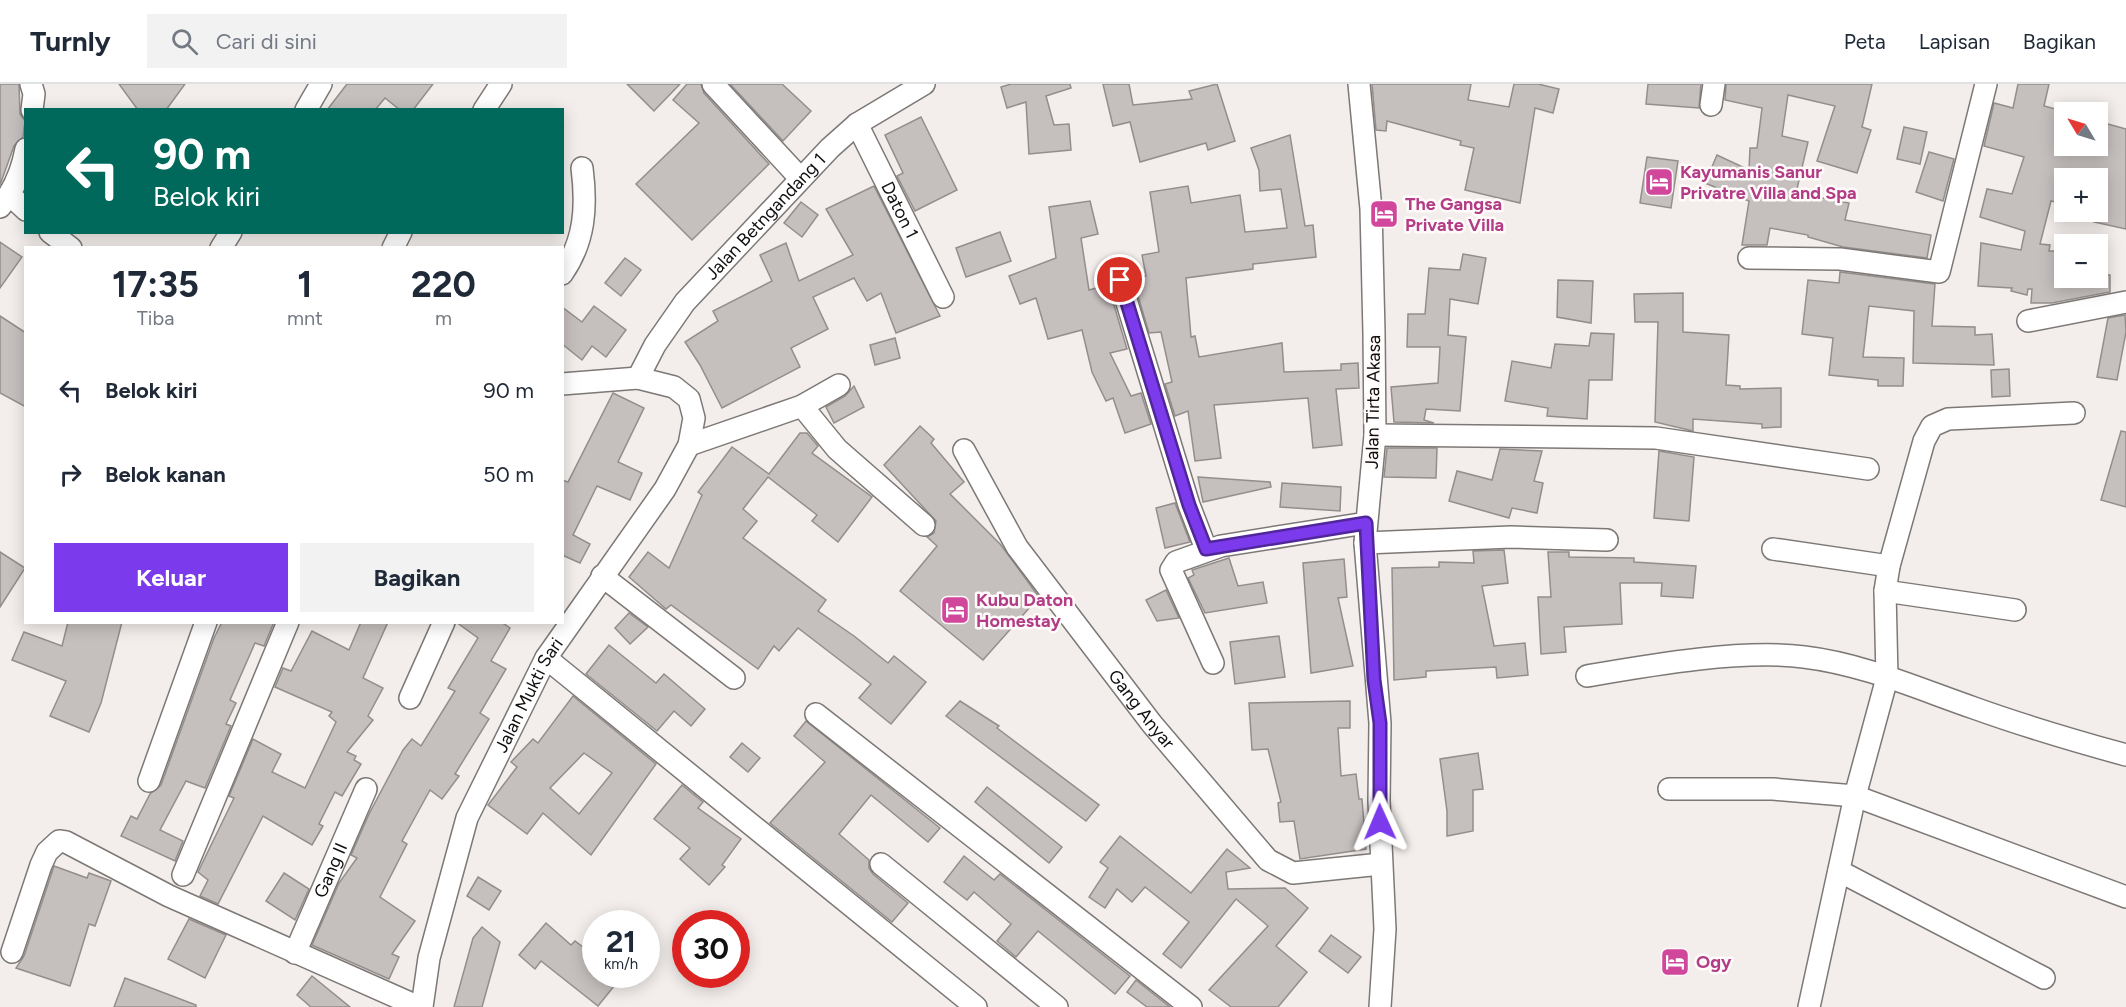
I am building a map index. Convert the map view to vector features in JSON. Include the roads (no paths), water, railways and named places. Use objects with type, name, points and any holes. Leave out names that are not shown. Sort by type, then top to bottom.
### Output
[{"type":"street","points":[[31,84],[34,94],[32,108]]},
{"type":"street","points":[[307,108],[321,84]]},
{"type":"street","points":[[485,108],[501,84]]},
{"type":"street","points":[[713,84],[800,178]]},
{"type":"street","name":"Jalan Betngandang 1","points":[[638,378],[655,345],[685,302],[800,178],[857,124],[924,84]]},
{"type":"street","name":"Jalan Tirta Akasa","points":[[1359,84],[1371,209],[1375,435],[1366,533],[1380,723],[1384,929],[1380,1007]]},
{"type":"street","points":[[1711,105],[1714,84]]},
{"type":"street","points":[[1749,258],[1840,259],[1939,272],[1986,84]]},
{"type":"street","name":"Daton 1","points":[[857,124],[943,297]]},
{"type":"street","points":[[24,159],[22,169],[5,201],[24,209]]},
{"type":"street","points":[[564,270],[582,236],[585,214],[582,168]]},
{"type":"street","points":[[53,234],[68,246]]},
{"type":"street","points":[[1120,280],[1189,505],[1206,549]]},
{"type":"street","points":[[2028,321],[2126,302]]},
{"type":"street","points":[[564,384],[616,382],[638,378]]},
{"type":"street","name":"Jalan Mukti Sari","points":[[420,1007],[429,957],[467,818],[546,658],[665,489],[689,446],[694,418],[689,399],[674,387],[638,378]]},
{"type":"street","points":[[689,446],[802,406],[839,385]]},
{"type":"street","points":[[802,406],[837,449],[924,525]]},
{"type":"street","points":[[1809,1007],[1855,796],[1887,678],[1885,591],[1889,566],[1924,441],[1932,426],[1947,419],[2074,412]]},
{"type":"street","points":[[1375,435],[1656,438],[1868,469]]},
{"type":"street","name":"Gang Anyar","points":[[964,450],[1017,547],[1152,724],[1268,860],[1293,873],[1381,864]]},
{"type":"street","points":[[1213,663],[1172,570],[1172,565],[1180,559],[1206,549],[1366,533],[1607,540]]},
{"type":"street","points":[[1773,549],[1889,566]]},
{"type":"street","points":[[602,576],[734,678]]},
{"type":"street","points":[[1885,591],[2015,610]]},
{"type":"street","points":[[149,781],[205,624]]},
{"type":"street","points":[[183,875],[287,624]]},
{"type":"street","points":[[410,698],[443,624]]},
{"type":"street","points":[[1587,676],[1703,660],[1778,654],[1838,662],[1993,715],[2126,755]]},
{"type":"street","points":[[546,658],[976,1007]]},
{"type":"street","points":[[816,714],[1191,1007]]},
{"type":"street","name":"Gang II","points":[[295,953],[366,789]]},
{"type":"street","points":[[1669,789],[1773,789],[1855,796],[2126,897]]},
{"type":"street","points":[[12,952],[41,865],[47,852],[59,841],[169,897],[420,1007]]},
{"type":"street","points":[[881,864],[1057,1007]]},
{"type":"street","points":[[1839,871],[2044,978]]},
{"type":"place","name":"Kayumanis Sanur Privatre Villa and Spa","points":[[1659,182]]},
{"type":"place","name":"The Gangsa Private Villa","points":[[1384,214]]},
{"type":"place","name":"Kubu Daton Homestay","points":[[955,610]]},
{"type":"place","name":"Ogy","points":[[1675,962]]}]
